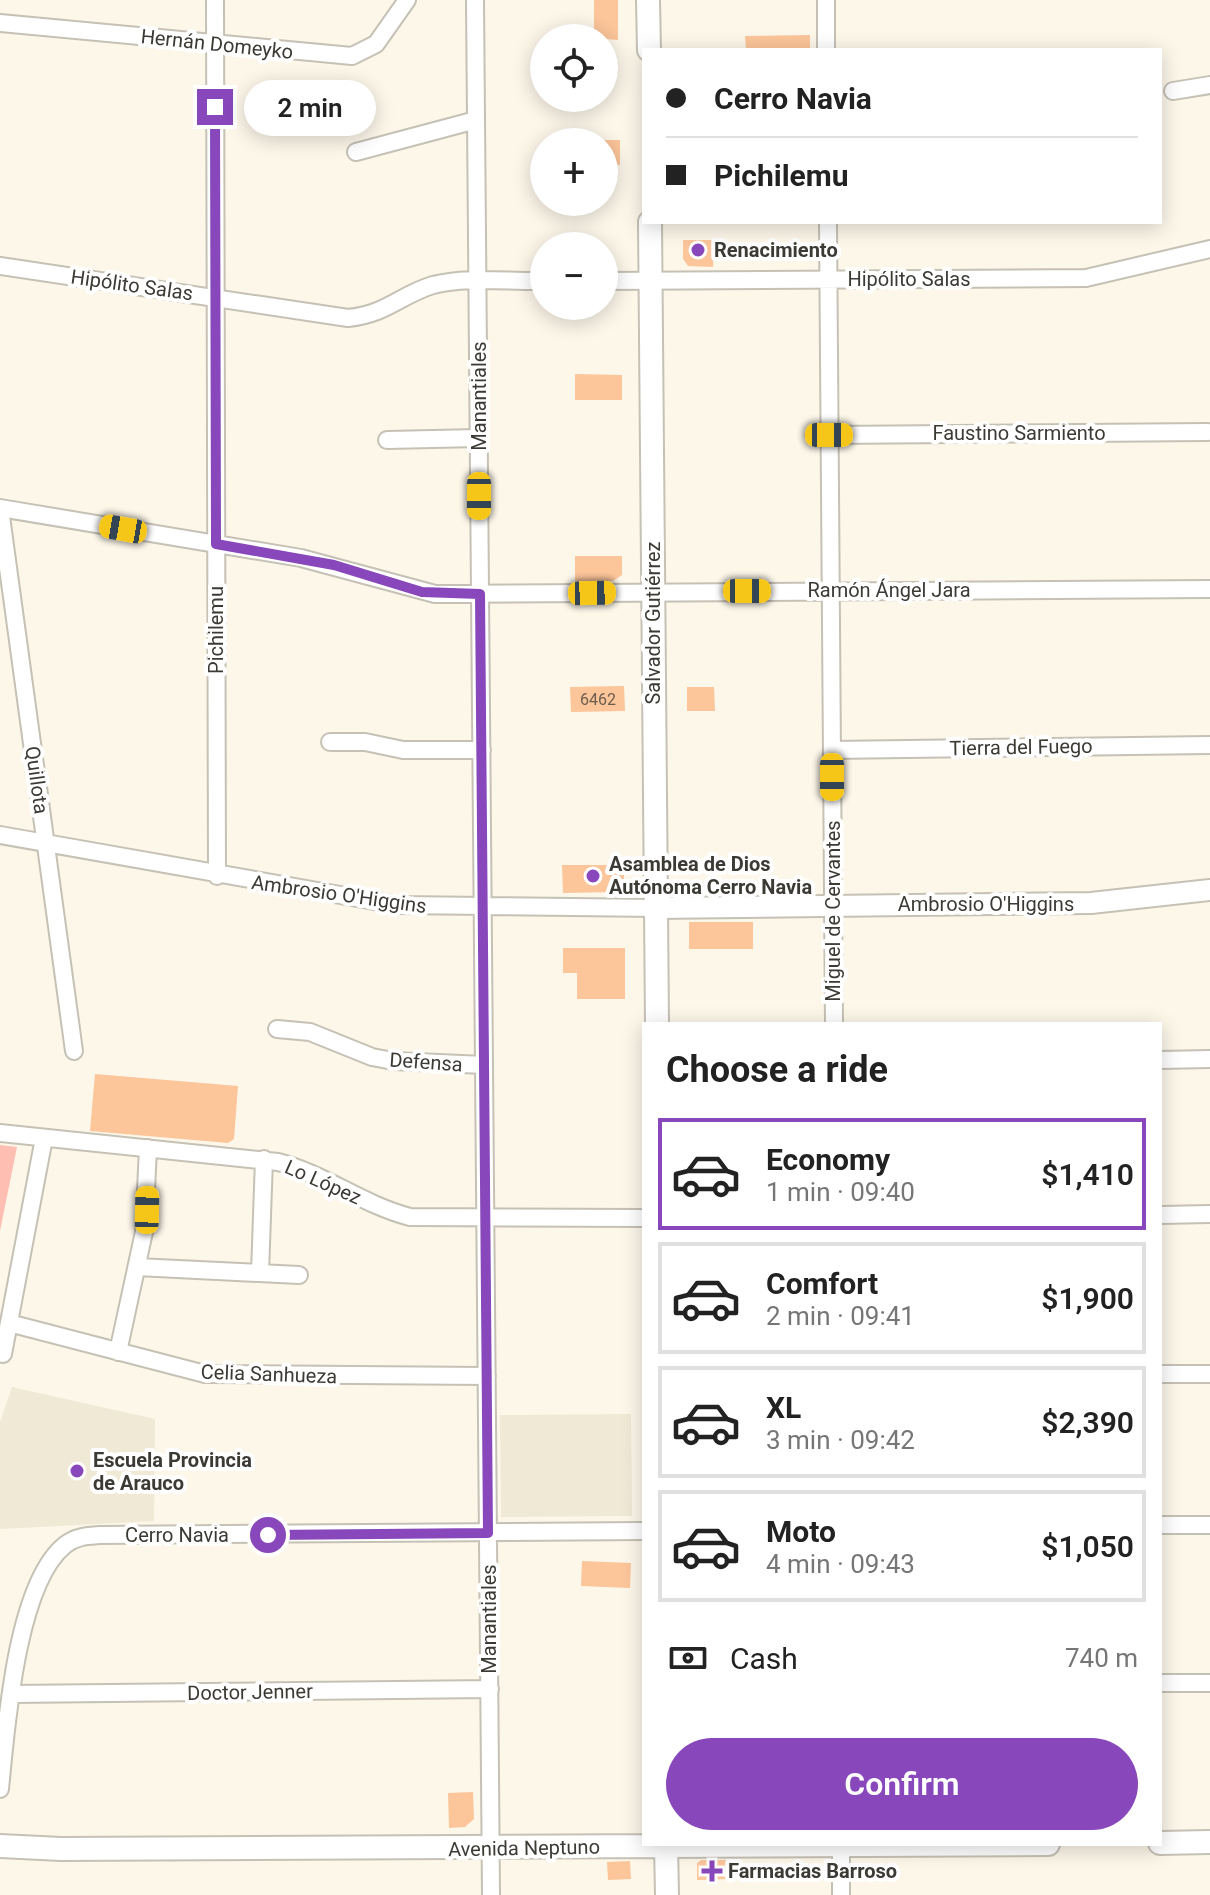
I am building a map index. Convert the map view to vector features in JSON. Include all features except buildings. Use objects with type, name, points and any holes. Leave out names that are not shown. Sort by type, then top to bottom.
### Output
[{"type":"main road","points":[[648,0],[649,48]]},
{"type":"main road","name":"Salvador Gutiérrez","points":[[650,224],[657,1022]]},
{"type":"main road","points":[[1162,1843],[1210,1842]]},
{"type":"main road","name":"Avenida Neptuno","points":[[0,1846],[61,1849],[642,1845]]},
{"type":"main road","points":[[666,1846],[667,1895]]},
{"type":"street","name":"Pichilemu","points":[[215,0],[217,876]]},
{"type":"street","name":"Hernán Domeyko","points":[[0,23],[352,56],[376,44],[407,0]]},
{"type":"street","name":"Manantiales","points":[[475,0],[491,1895]]},
{"type":"street","points":[[826,0],[826,48]]},
{"type":"street","points":[[1173,91],[1210,85]]},
{"type":"street","points":[[356,152],[476,120]]},
{"type":"street","name":"Miguel de Cervantes","points":[[828,224],[834,1022]]},
{"type":"street","name":"Hipólito Salas","points":[[618,281],[1086,278],[1210,249]]},
{"type":"street","name":"Hipólito Salas","points":[[0,266],[348,318],[386,310],[430,286],[530,281]]},
{"type":"street","name":"Faustino Sarmiento","points":[[829,435],[1208,432]]},
{"type":"street","points":[[387,440],[479,438]]},
{"type":"street","name":"Ramón Ángel Jara","points":[[0,509],[334,565],[422,592],[1210,589]]},
{"type":"street","name":"Quillota","points":[[0,509],[74,1051]]},
{"type":"street","points":[[330,742],[365,742],[403,750],[482,750]]},
{"type":"street","name":"Tierra del Fuego","points":[[832,750],[1210,745]]},
{"type":"street","name":"Ambrosio O'Higgins","points":[[0,835],[217,876],[397,905],[483,909],[1091,903],[1210,890]]},
{"type":"street","name":"Defensa","points":[[277,1029],[310,1032],[372,1057],[393,1061],[484,1065]]},
{"type":"street","points":[[1162,1060],[1210,1059]]},
{"type":"street","name":"Lo López","points":[[0,1133],[264,1159],[320,1176],[393,1212],[428,1218],[642,1218]]},
{"type":"street","points":[[3,1354],[44,1138]]},
{"type":"street","points":[[118,1352],[147,1210],[148,1148]]},
{"type":"street","points":[[260,1273],[264,1159]]},
{"type":"street","points":[[1162,1215],[1210,1214]]},
{"type":"street","points":[[137,1267],[299,1275]]},
{"type":"street","name":"Celia Sanhueza","points":[[9,1323],[205,1374],[487,1376]]},
{"type":"street","points":[[1162,1374],[1210,1374]]},
{"type":"street","points":[[1162,1525],[1210,1525]]},
{"type":"street","name":"Cerro Navia","points":[[0,1789],[11,1694],[32,1600],[58,1552],[75,1539],[100,1535],[642,1531]]},
{"type":"street","points":[[1162,1683],[1210,1683]]},
{"type":"street","name":"Doctor Jenner","points":[[11,1694],[490,1689]]},
{"type":"street","points":[[841,1846],[841,1895]]},
{"type":"shaded area","points":[[0,1145],[17,1147],[0,1231]]},
{"type":"shaded area","name":"Escuela Provincia de Arauco","points":[[12,1387],[155,1419],[154,1521],[0,1529],[0,1422]]},
{"type":"shaded area","points":[[631,1414],[632,1516],[501,1517],[500,1415]]},
{"type":"place","name":"Renacimiento","points":[[698,250]]},
{"type":"place","name":"Asamblea de Dios Autónoma Cerro Navia","points":[[593,876]]},
{"type":"place","name":"Escuela Provincia de Arauco","points":[[77,1471]]},
{"type":"place","name":"Farmacias Barroso","points":[[712,1871]]},
{"type":"route","points":[[215,107],[216,544],[334,565],[422,592],[480,594],[488,1533],[268,1535]]}]
